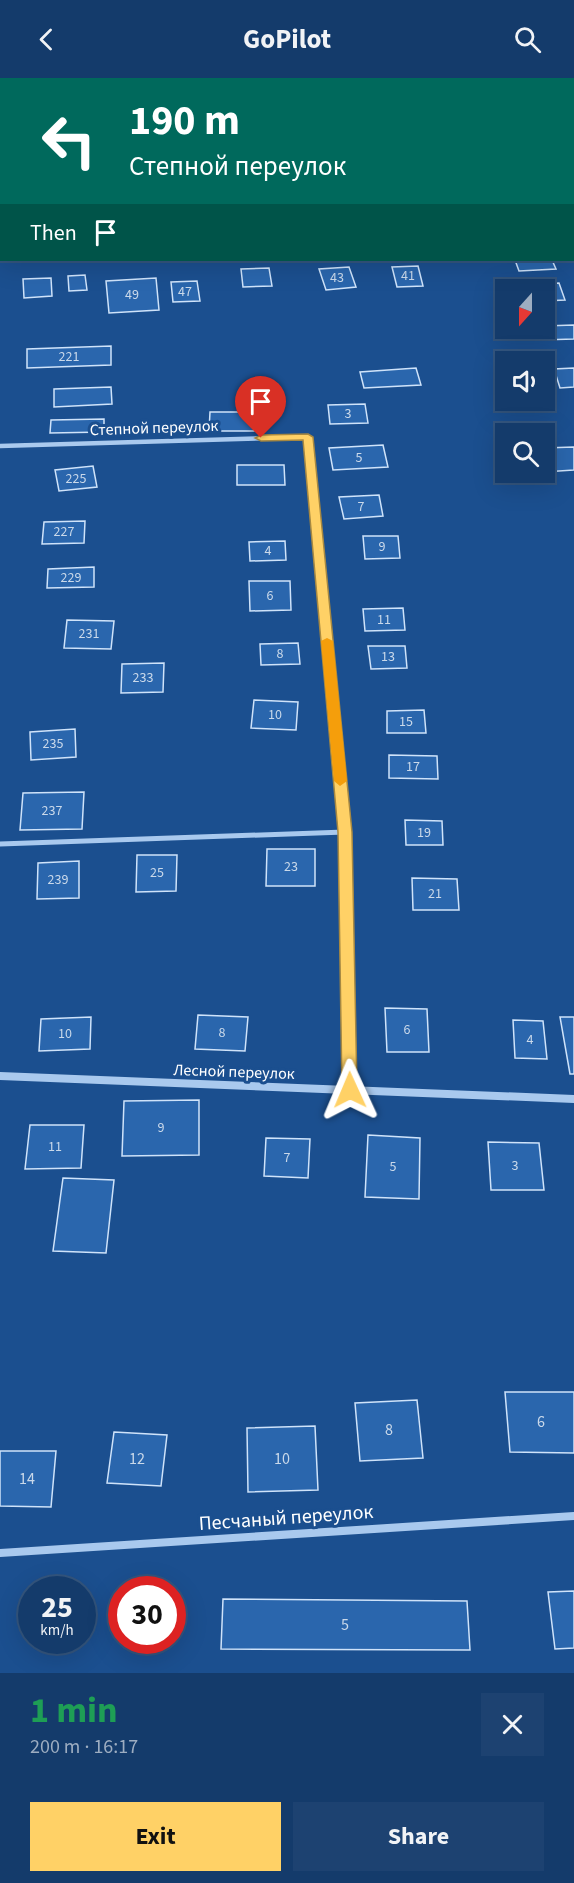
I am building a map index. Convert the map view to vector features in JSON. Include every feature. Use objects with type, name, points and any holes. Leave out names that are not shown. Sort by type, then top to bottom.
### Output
[{"type":"street","name":"Степной переулок","points":[[0,446],[308,437],[345,832],[350,1090]]},
{"type":"street","points":[[0,844],[345,832]]},
{"type":"street","name":"Лесной переулок","points":[[0,1076],[574,1099]]},
{"type":"street","name":"Песчаный переулок","points":[[0,1553],[574,1516]]},
{"type":"building","points":[[515,261],[552,261],[556,269],[519,271]]},
{"type":"building","points":[[418,266],[423,286],[397,287],[392,267]]},
{"type":"building","points":[[349,267],[356,287],[326,290],[319,269]]},
{"type":"building","points":[[269,268],[272,286],[243,287],[241,269]]},
{"type":"building","points":[[85,275],[87,290],[69,291],[68,276]]},
{"type":"building","points":[[51,278],[52,296],[24,298],[23,279]]},
{"type":"building","points":[[156,278],[159,310],[109,313],[106,281]]},
{"type":"building","points":[[197,281],[200,301],[173,302],[171,282]]},
{"type":"building","points":[[555,283],[559,283],[565,300],[555,300]]},
{"type":"building","points":[[574,325],[574,339],[541,340],[555,339],[555,326]]},
{"type":"building","points":[[111,346],[111,365],[27,368],[27,349]]},
{"type":"building","points":[[416,368],[421,385],[364,388],[360,372]]},
{"type":"building","points":[[574,368],[574,387],[560,388],[555,369]]},
{"type":"building","points":[[111,387],[112,404],[54,407],[54,389]]},
{"type":"building","points":[[365,404],[368,423],[330,424],[328,405]]},
{"type":"building","points":[[210,412],[254,412],[254,431],[209,431]]},
{"type":"building","points":[[104,419],[104,432],[50,433],[51,420]]},
{"type":"building","points":[[383,445],[388,467],[333,470],[329,448]]},
{"type":"building","points":[[574,447],[574,470],[555,471],[555,448]]},
{"type":"building","points":[[237,465],[284,465],[285,485],[237,485]]},
{"type":"building","points":[[93,466],[97,487],[59,491],[55,470]]},
{"type":"building","points":[[379,495],[383,516],[344,519],[339,497]]},
{"type":"building","points":[[85,521],[84,543],[42,544],[44,522]]},
{"type":"building","points":[[363,536],[398,536],[400,558],[365,559]]},
{"type":"building","points":[[285,541],[286,560],[250,561],[249,542]]},
{"type":"building","points":[[94,567],[94,587],[47,588],[48,569]]},
{"type":"building","points":[[249,581],[290,581],[291,610],[250,611]]},
{"type":"building","points":[[403,608],[405,630],[365,631],[363,609]]},
{"type":"building","points":[[67,620],[114,621],[111,649],[64,648]]},
{"type":"building","points":[[298,643],[300,664],[261,665],[260,644]]},
{"type":"building","points":[[368,646],[405,646],[407,668],[371,669]]},
{"type":"building","points":[[164,663],[163,692],[121,693],[122,664]]},
{"type":"building","points":[[254,700],[298,702],[296,730],[251,728]]},
{"type":"building","points":[[424,710],[426,733],[387,733],[387,711]]},
{"type":"building","points":[[75,729],[76,757],[31,760],[30,732]]},
{"type":"building","points":[[389,755],[437,756],[438,779],[389,778]]},
{"type":"building","points":[[84,792],[82,829],[20,830],[23,793]]},
{"type":"building","points":[[405,820],[442,821],[443,845],[406,845]]},
{"type":"building","points":[[267,849],[315,849],[315,886],[266,886]]},
{"type":"building","points":[[137,855],[177,855],[176,891],[136,892]]},
{"type":"building","points":[[79,861],[79,898],[37,899],[38,863]]},
{"type":"building","points":[[412,878],[457,879],[459,910],[413,910]]},
{"type":"building","points":[[385,1008],[427,1009],[429,1052],[387,1052]]},
{"type":"building","points":[[198,1015],[248,1017],[245,1051],[195,1049]]},
{"type":"building","points":[[91,1017],[90,1049],[39,1051],[41,1019]]},
{"type":"building","points":[[560,1017],[574,1017],[574,1074],[570,1074]]},
{"type":"building","points":[[513,1020],[543,1021],[547,1059],[515,1058]]},
{"type":"building","points":[[199,1100],[199,1155],[122,1156],[124,1101]]},
{"type":"building","points":[[30,1125],[84,1125],[81,1168],[25,1169]]},
{"type":"building","points":[[368,1135],[420,1138],[419,1199],[365,1197]]},
{"type":"building","points":[[266,1138],[310,1139],[308,1178],[264,1176]]},
{"type":"building","points":[[488,1142],[539,1143],[544,1190],[491,1190]]},
{"type":"building","points":[[63,1178],[114,1180],[106,1253],[53,1251]]},
{"type":"building","points":[[505,1392],[574,1392],[574,1453],[510,1452]]},
{"type":"building","points":[[417,1400],[423,1458],[360,1461],[355,1403]]},
{"type":"building","points":[[315,1426],[318,1490],[248,1492],[247,1428]]},
{"type":"building","points":[[114,1432],[167,1435],[161,1486],[107,1483]]},
{"type":"building","points":[[0,1451],[56,1451],[51,1507],[0,1506]]},
{"type":"building","points":[[574,1591],[574,1648],[555,1649],[548,1592]]},
{"type":"building","points":[[223,1599],[467,1601],[470,1650],[221,1649]]},
{"type":"slow traffic","points":[[327,641],[340,781]]},
{"type":"route","points":[[261,438],[308,437],[345,832],[350,1090]]}]
